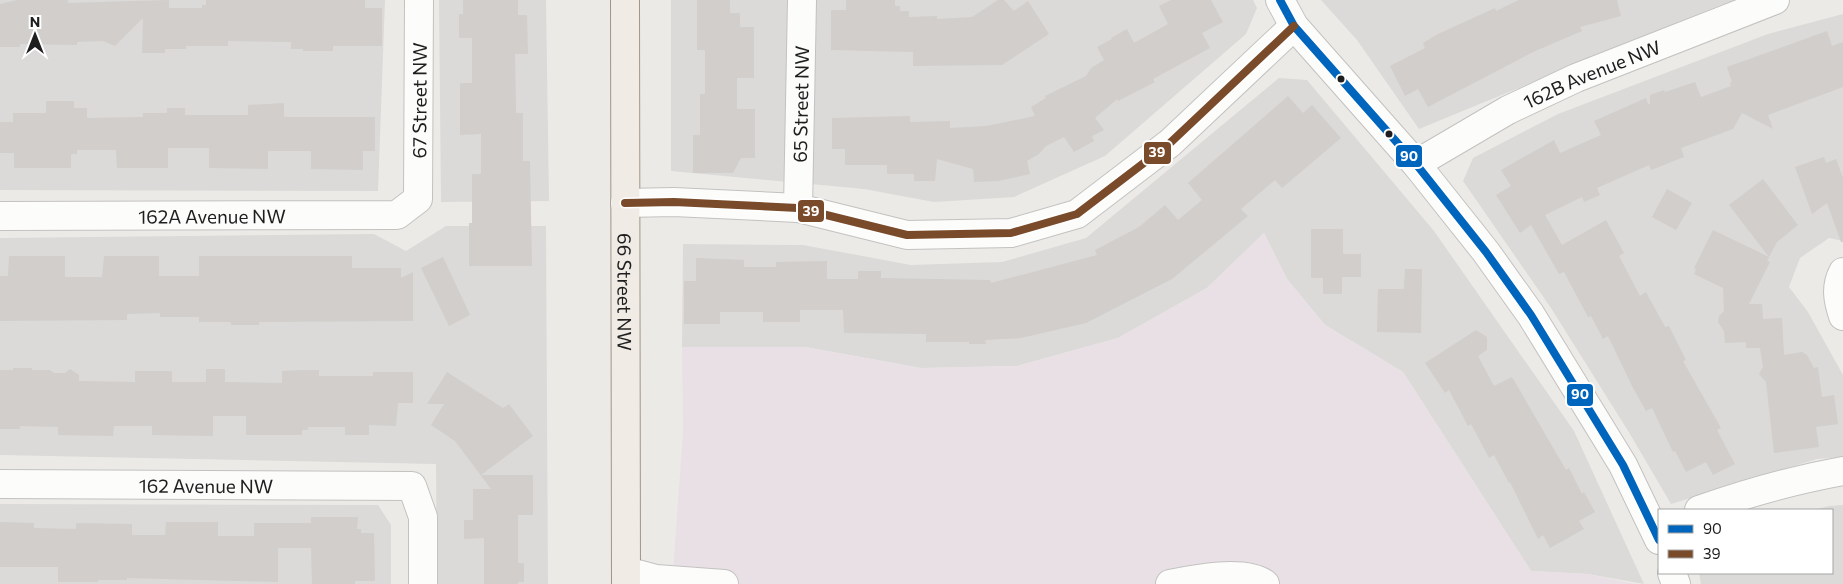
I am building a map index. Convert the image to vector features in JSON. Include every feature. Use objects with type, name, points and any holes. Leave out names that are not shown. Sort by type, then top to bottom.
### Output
[{"type":"main road","name":"66 Street NW","points":[[625,0],[626,578]]},
{"type":"street","name":"67 Street NW","points":[[418,199],[420,0]]},
{"type":"street","name":"65 Street NW","points":[[798,208],[802,0]]},
{"type":"street","points":[[1280,0],[1294,26],[1416,164],[1486,252],[1531,316],[1622,464],[1657,530]]},
{"type":"street","name":"162B Avenue NW","points":[[1416,164],[1508,110],[1576,78],[1775,0]]},
{"type":"street","points":[[625,202],[681,202],[798,208],[907,234],[1012,233],[1077,214],[1170,144],[1294,26]]},
{"type":"street","name":"162A Avenue NW","points":[[0,216],[397,215],[418,199]]},
{"type":"street","points":[[1840,277],[1838,300],[1843,316]]},
{"type":"street","points":[[1702,509],[1752,491],[1801,478],[1843,471]]},
{"type":"street","name":"162 Avenue NW","points":[[0,484],[412,486],[423,517],[423,584]]},
{"type":"street","points":[[1170,584],[1195,579],[1237,577],[1265,584]]},
{"type":"street","points":[[626,578],[656,578],[692,583],[724,584]]},
{"type":"shaded area","points":[[0,0],[385,0],[378,191],[0,190]]},
{"type":"shaded area","points":[[439,0],[546,0],[549,201],[441,202]]},
{"type":"shaded area","points":[[671,0],[1253,0],[1257,8],[1246,34],[1105,156],[1014,197],[934,202],[864,189],[671,171]]},
{"type":"shaded area","points":[[1321,0],[1738,0],[1720,5],[1419,129],[1357,40]]},
{"type":"shaded area","points":[[1843,14],[1843,241],[1829,238],[1800,258],[1789,287],[1808,312],[1843,375],[1843,457],[1817,459],[1671,504],[1630,434],[1551,308],[1463,181],[1473,158],[1558,114],[1768,34]]},
{"type":"shaded area","points":[[1279,78],[1307,80],[1434,231],[1574,431],[1644,584],[1588,574],[1531,571],[1403,372],[1325,325],[1287,279],[1264,233],[1207,288],[1118,338],[1017,366],[921,368],[805,347],[682,347],[683,244],[803,245],[911,265],[1002,262],[1086,238]]},
{"type":"shaded area","points":[[446,226],[546,226],[548,584],[437,584],[436,464],[0,455],[0,238],[374,234],[406,251]]},
{"type":"shaded area","points":[[1264,233],[1287,279],[1325,325],[1403,372],[1531,571],[1588,574],[1635,584],[672,584],[683,432],[682,347],[805,347],[921,368],[1017,366],[1118,338],[1207,288]]},
{"type":"shaded area","points":[[0,504],[378,505],[391,525],[391,584],[0,584]]},
{"type":"shaded area","points":[[1843,505],[1843,584],[1701,584],[1699,574],[1833,574],[1833,509],[1817,509]]},
{"type":"building","points":[[17,0],[68,0],[68,3],[169,0],[169,8],[202,8],[202,5],[206,5],[206,0],[365,0],[365,8],[382,8],[382,46],[333,46],[333,51],[303,51],[303,49],[291,49],[291,42],[228,41],[228,46],[186,46],[186,49],[165,49],[165,53],[142,53],[143,18],[115,46],[103,41],[77,42],[77,45],[20,44],[20,47],[0,47],[0,4]]},
{"type":"building","points":[[463,0],[518,0],[518,15],[527,15],[528,54],[515,54],[516,113],[523,113],[523,161],[530,161],[532,266],[469,266],[469,223],[472,223],[472,174],[481,174],[481,134],[460,135],[460,83],[472,83],[472,38],[459,38],[459,14],[463,14]]},
{"type":"building","points":[[697,0],[730,0],[730,13],[740,13],[740,27],[754,27],[754,78],[737,78],[737,109],[755,109],[755,158],[741,158],[733,173],[693,173],[693,135],[700,135],[700,94],[705,94],[705,50],[697,50]]},
{"type":"building","points":[[846,0],[895,0],[895,6],[900,6],[900,11],[909,11],[909,17],[937,16],[937,19],[972,17],[998,0],[1004,0],[1014,11],[1028,1],[1049,34],[1002,65],[913,66],[913,52],[831,50],[831,10],[846,10]]},
{"type":"building","points":[[1171,0],[1211,0],[1223,22],[1202,33],[1210,48],[1153,79],[1155,82],[1118,101],[1117,99],[1095,118],[1104,130],[1092,136],[1094,141],[1074,152],[1064,137],[1046,146],[1039,154],[1027,161],[1030,174],[998,181],[974,182],[973,169],[937,159],[935,181],[914,181],[914,174],[887,174],[887,165],[845,165],[845,149],[832,149],[832,118],[910,116],[910,122],[950,121],[950,128],[986,126],[1035,116],[1031,107],[1046,98],[1045,96],[1086,76],[1091,68],[1104,60],[1097,47],[1127,29],[1134,43],[1168,24],[1159,6]]},
{"type":"building","points":[[1519,0],[1617,0],[1621,16],[1580,27],[1582,31],[1533,52],[1428,107],[1418,89],[1405,96],[1390,66],[1425,48],[1423,43],[1438,34],[1495,8],[1496,11]]},
{"type":"building","points":[[1827,31],[1832,46],[1843,42],[1843,87],[1768,115],[1773,129],[1742,113],[1733,129],[1681,148],[1684,157],[1651,170],[1649,165],[1597,188],[1600,195],[1584,202],[1582,197],[1545,215],[1562,245],[1606,220],[1624,253],[1619,256],[1640,296],[1646,292],[1665,327],[1669,326],[1686,360],[1683,361],[1721,428],[1717,430],[1735,464],[1713,475],[1706,462],[1686,472],[1675,451],[1673,452],[1652,408],[1646,411],[1608,336],[1603,339],[1591,316],[1588,317],[1564,272],[1559,274],[1531,225],[1520,233],[1496,195],[1511,186],[1501,170],[1554,140],[1560,153],[1601,135],[1594,121],[1646,98],[1648,104],[1650,104],[1650,95],[1695,82],[1701,97],[1731,86],[1730,83],[1732,82],[1727,67]]},
{"type":"building","points":[[1288,96],[1303,113],[1312,105],[1341,138],[1282,188],[1275,180],[1241,209],[1248,216],[1172,279],[1086,323],[1021,338],[985,340],[986,344],[926,342],[926,334],[844,333],[843,310],[800,310],[800,322],[763,322],[763,312],[720,312],[720,324],[684,324],[684,281],[696,281],[696,258],[744,260],[744,267],[776,267],[776,262],[827,261],[827,279],[858,279],[858,271],[881,271],[881,278],[990,280],[991,283],[1097,255],[1095,250],[1139,227],[1165,205],[1178,220],[1202,200],[1188,183]]},
{"type":"building","points":[[46,101],[74,101],[74,108],[87,108],[87,118],[143,117],[143,113],[167,113],[167,108],[185,108],[185,115],[248,115],[248,105],[284,103],[284,117],[375,117],[375,151],[363,151],[363,170],[311,169],[311,151],[268,151],[268,169],[209,168],[209,148],[168,148],[168,168],[117,168],[116,150],[77,150],[77,154],[71,154],[71,168],[14,168],[14,153],[0,153],[0,122],[13,122],[13,113],[46,113]]},
{"type":"building","points":[[1824,157],[1826,163],[1836,159],[1843,178],[1843,242],[1841,242],[1827,203],[1812,214],[1795,167]]},
{"type":"building","points":[[1763,179],[1798,225],[1777,242],[1769,257],[1729,205]]},
{"type":"building","points":[[1667,189],[1692,203],[1676,230],[1652,217]]},
{"type":"building","points":[[1311,229],[1343,229],[1343,254],[1361,254],[1361,277],[1342,277],[1342,294],[1323,294],[1323,278],[1311,278]]},
{"type":"building","points":[[1713,230],[1769,257],[1767,261],[1770,262],[1749,304],[1762,304],[1763,319],[1782,318],[1784,355],[1802,352],[1807,355],[1814,368],[1818,367],[1822,397],[1834,395],[1838,424],[1816,427],[1819,447],[1774,453],[1766,382],[1759,374],[1763,367],[1760,348],[1746,348],[1746,342],[1725,343],[1724,331],[1718,322],[1719,316],[1724,311],[1723,288],[1694,274],[1696,269],[1694,268]]},
{"type":"building","points":[[9,256],[65,256],[65,277],[102,277],[104,256],[159,256],[159,276],[199,276],[199,256],[352,256],[352,268],[401,268],[401,278],[413,272],[413,321],[259,322],[259,325],[231,325],[231,322],[199,322],[199,317],[160,317],[160,313],[127,314],[127,320],[0,321],[0,276],[8,276]]},
{"type":"building","points":[[443,257],[470,315],[449,326],[421,268]]},
{"type":"building","points":[[1405,269],[1422,269],[1421,333],[1377,332],[1378,289],[1404,289]]},
{"type":"building","points":[[1476,330],[1487,337],[1487,350],[1478,356],[1494,386],[1512,377],[1566,470],[1569,468],[1582,494],[1584,492],[1595,512],[1579,521],[1584,529],[1550,548],[1543,535],[1538,539],[1510,482],[1494,455],[1489,458],[1471,424],[1468,426],[1449,390],[1445,393],[1425,363]]},
{"type":"building","points":[[13,368],[50,370],[54,373],[65,373],[70,369],[79,375],[79,381],[135,382],[135,371],[172,371],[172,382],[206,382],[206,369],[225,369],[225,382],[282,383],[282,371],[319,370],[319,376],[373,376],[373,372],[413,372],[413,403],[398,403],[396,426],[369,425],[369,435],[345,435],[345,427],[308,427],[308,430],[302,430],[302,435],[246,435],[246,416],[213,416],[213,436],[152,435],[152,426],[114,426],[113,436],[58,435],[58,427],[20,426],[20,429],[0,429],[0,370],[13,370]]},
{"type":"building","points":[[447,372],[503,408],[509,404],[533,436],[481,475],[533,475],[533,515],[518,515],[518,563],[524,563],[524,582],[518,582],[518,584],[484,584],[484,538],[464,539],[464,520],[473,520],[473,489],[491,489],[455,441],[431,425],[444,404],[427,404]]},
{"type":"building","points":[[311,517],[358,517],[357,529],[361,529],[361,533],[374,533],[375,581],[355,581],[355,584],[312,584],[311,548],[278,548],[278,582],[127,578],[127,580],[98,580],[98,582],[58,582],[58,567],[0,567],[0,522],[34,523],[34,528],[76,529],[76,523],[132,524],[132,535],[165,535],[166,522],[218,522],[218,536],[254,536],[254,523],[311,523]]},
{"type":"transit line","name":"90","points":[[1280,0],[1294,26],[1416,164],[1486,252],[1531,315],[1623,465],[1658,538]]},
{"type":"transit line","name":"39","points":[[625,203],[674,202],[798,208],[907,235],[1011,233],[1077,214],[1170,143],[1294,26]]}]
